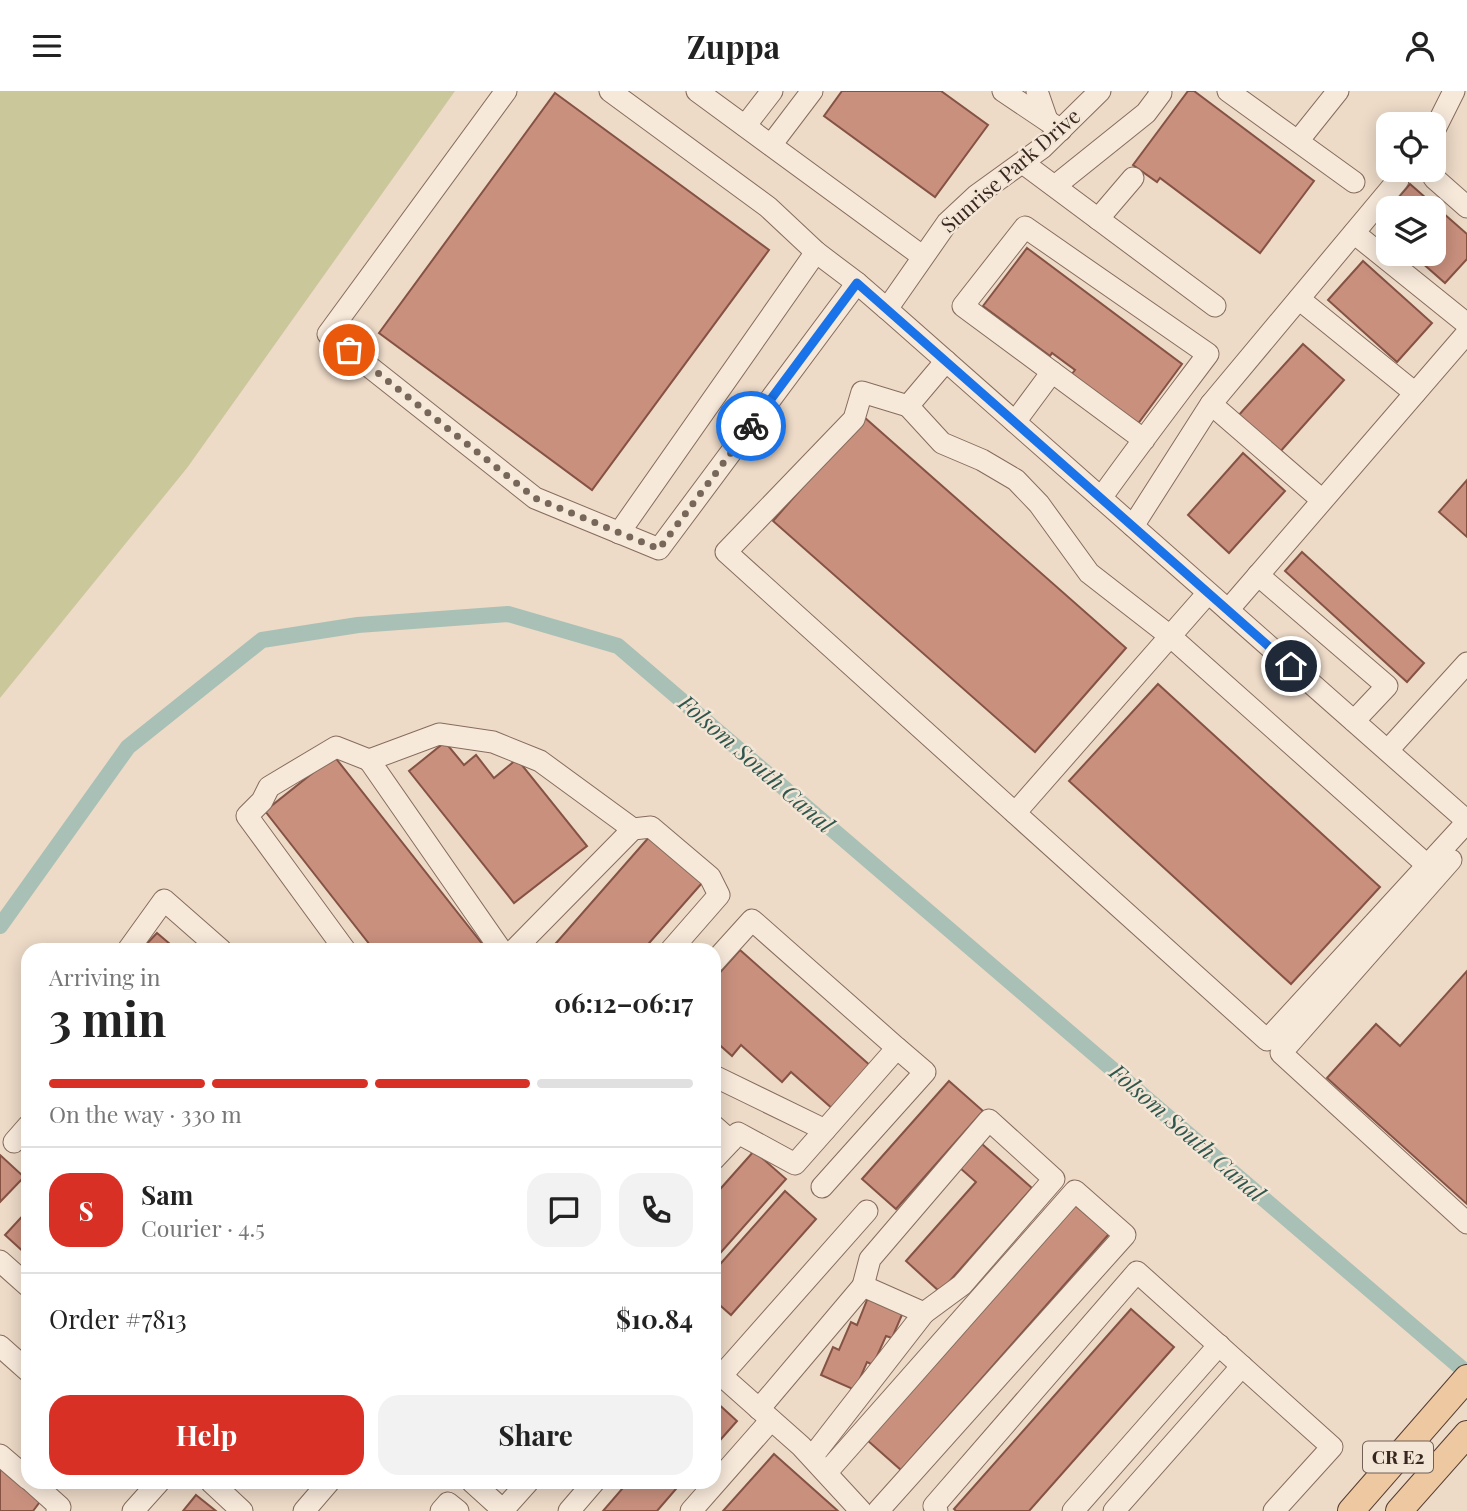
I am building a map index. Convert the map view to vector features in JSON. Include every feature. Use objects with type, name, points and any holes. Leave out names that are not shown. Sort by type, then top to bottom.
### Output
[{"type":"main road","name":"CR E2","points":[[1351,1511],[1467,1378]]},
{"type":"main road","name":"CR E2","points":[[1399,1511],[1467,1434]]},
{"type":"street","points":[[506,91],[328,334],[535,498],[659,549],[857,283]]},
{"type":"street","points":[[610,91],[768,207],[816,252],[887,309],[1467,821],[1427,865],[1267,1040],[726,552],[854,419],[862,392],[908,405],[942,443],[982,460],[1016,480],[1039,504],[1089,573],[1170,636],[1427,865]]},
{"type":"street","points":[[697,91],[922,256]]},
{"type":"street","points":[[745,126],[772,91]]},
{"type":"street","points":[[771,145],[812,91]]},
{"type":"street","points":[[1003,91],[1054,125]]},
{"type":"street","points":[[1037,91],[1054,125]]},
{"type":"street","name":"Sunrise Park Drive","points":[[887,309],[934,238],[962,208],[1023,163],[1054,125],[1100,91]]},
{"type":"street","points":[[1055,186],[1146,113],[1161,93],[1159,91]]},
{"type":"street","points":[[1228,91],[1354,182]]},
{"type":"street","points":[[1298,141],[1338,91]]},
{"type":"street","points":[[1444,112],[1454,91]]},
{"type":"street","points":[[1023,163],[1215,306]]},
{"type":"street","points":[[1098,219],[1133,178]]},
{"type":"street","points":[[1133,526],[1211,404],[1396,182]]},
{"type":"street","points":[[1439,182],[1467,207]]},
{"type":"street","points":[[1101,498],[1208,354],[1025,227],[963,306],[1144,440]]},
{"type":"street","points":[[1354,233],[1467,324]]},
{"type":"street","points":[[620,533],[816,252]]},
{"type":"street","points":[[1299,299],[1415,393]]},
{"type":"street","points":[[1228,610],[1467,333]]},
{"type":"street","points":[[908,405],[946,361]]},
{"type":"street","points":[[1015,422],[1052,372]]},
{"type":"street","points":[[1211,404],[1322,500]]},
{"type":"street","points":[[1258,575],[1387,686],[1354,721]]},
{"type":"street","points":[[1015,813],[1209,593]]},
{"type":"street","points":[[1388,751],[1467,663]]},
{"type":"street","points":[[369,760],[439,734],[493,742],[540,761],[633,829]]},
{"type":"street","points":[[340,943],[247,816],[262,801],[269,787],[336,747],[369,760],[496,943]]},
{"type":"street","points":[[521,943],[633,829],[651,827],[710,877],[719,895],[677,943]]},
{"type":"street","points":[[1467,842],[1281,1053],[1467,1223]]},
{"type":"street","points":[[133,943],[164,900],[213,943]]},
{"type":"street","points":[[721,955],[752,920],[925,1072],[822,1187]]},
{"type":"street","points":[[721,1151],[738,1133],[795,1164],[897,1048]]},
{"type":"street","points":[[721,1088],[825,1130]]},
{"type":"street","points":[[721,1472],[863,1286],[870,1259],[989,1120],[1054,1179],[962,1285],[924,1313],[812,1457]]},
{"type":"street","points":[[721,1133],[730,1141]]},
{"type":"street","points":[[827,1472],[1075,1191],[1125,1235],[878,1511]]},
{"type":"street","points":[[721,1369],[867,1212]]},
{"type":"street","points":[[0,1261],[21,1280]]},
{"type":"street","points":[[937,1511],[934,1506],[1137,1272],[1332,1447],[1274,1511]]},
{"type":"street","points":[[863,1286],[924,1313]]},
{"type":"street","points":[[1073,1511],[1219,1345]]},
{"type":"street","points":[[0,1346],[21,1365]]},
{"type":"street","points":[[1114,1511],[1242,1366]]},
{"type":"street","points":[[721,1375],[812,1457],[860,1511]]},
{"type":"street","points":[[0,1455],[21,1473]]},
{"type":"street","points":[[40,1489],[60,1507],[57,1511]]},
{"type":"street","points":[[134,1511],[151,1489]]},
{"type":"street","points":[[219,1489],[243,1511]]},
{"type":"street","points":[[304,1511],[323,1489]]},
{"type":"street","points":[[480,1489],[503,1510],[522,1489]]},
{"type":"street","points":[[569,1511],[588,1489]]},
{"type":"street","points":[[691,1511],[708,1489]]},
{"type":"street","points":[[441,1511],[448,1503],[458,1511]]},
{"type":"shaded area","points":[[0,91],[455,91],[187,468],[0,698]]},
{"type":"building","points":[[842,91],[941,91],[988,125],[935,197],[824,116]]},
{"type":"building","points":[[1188,91],[1194,91],[1314,181],[1260,253],[1160,178],[1157,182],[1133,165]]},
{"type":"building","points":[[555,93],[769,250],[592,490],[379,333]]},
{"type":"building","points":[[1410,184],[1424,196],[1400,196]]},
{"type":"building","points":[[1446,216],[1467,234],[1467,259],[1445,283],[1426,266],[1446,266]]},
{"type":"building","points":[[1027,248],[1182,364],[1137,425],[1071,375],[1075,370],[1052,353],[1050,356],[983,306]]},
{"type":"building","points":[[1363,261],[1432,323],[1397,362],[1328,300]]},
{"type":"building","points":[[1303,344],[1344,380],[1279,453],[1238,416]]},
{"type":"building","points":[[864,417],[1126,648],[1035,752],[773,521]]},
{"type":"building","points":[[1243,453],[1285,491],[1229,553],[1188,515]]},
{"type":"building","points":[[1467,480],[1467,537],[1439,512]]},
{"type":"building","points":[[1302,552],[1424,663],[1407,682],[1285,571]]},
{"type":"building","points":[[1158,684],[1380,887],[1291,984],[1069,781]]},
{"type":"building","points":[[445,742],[464,765],[476,755],[494,778],[517,759],[587,846],[514,903],[409,771]]},
{"type":"building","points":[[334,756],[481,943],[369,943],[265,811]]},
{"type":"building","points":[[650,836],[702,883],[649,943],[556,943]]},
{"type":"building","points":[[157,933],[169,943],[148,943]]},
{"type":"building","points":[[740,950],[872,1067],[834,1110],[791,1072],[782,1082],[741,1045],[732,1056],[721,1046],[721,971]]},
{"type":"building","points":[[1467,971],[1467,1204],[1327,1078],[1376,1024],[1400,1046]]},
{"type":"building","points":[[949,1081],[983,1111],[896,1209],[862,1179]]},
{"type":"building","points":[[982,1144],[1032,1188],[940,1292],[906,1261],[976,1182],[960,1168]]},
{"type":"building","points":[[754,1151],[786,1179],[721,1252],[721,1188]]},
{"type":"building","points":[[0,1155],[21,1174],[21,1180],[0,1202]]},
{"type":"building","points":[[785,1191],[816,1219],[731,1315],[721,1306],[721,1263]]},
{"type":"building","points":[[1075,1205],[1109,1234],[901,1470],[867,1440]]},
{"type":"building","points":[[21,1218],[21,1250],[5,1235]]},
{"type":"building","points":[[869,1295],[904,1310],[892,1338],[886,1336],[873,1365],[867,1362],[855,1390],[821,1375],[833,1347],[839,1350],[851,1322],[857,1325]]},
{"type":"building","points":[[1131,1309],[1174,1347],[1029,1511],[956,1511],[954,1509]]},
{"type":"building","points":[[721,1406],[737,1421],[721,1439]]},
{"type":"building","points":[[774,1454],[838,1511],[723,1511]]},
{"type":"building","points":[[0,1465],[21,1482],[21,1489],[30,1489],[42,1499],[33,1511],[0,1511]]},
{"type":"building","points":[[622,1489],[676,1489],[657,1511],[603,1511]]},
{"type":"building","points":[[196,1495],[216,1511],[183,1511]]},
{"type":"waterway","name":"Folsom South Canal","points":[[0,926],[128,747],[262,640],[358,625],[508,614],[618,646],[1467,1373]]},
{"type":"way so far","points":[[349,350],[535,498],[659,549],[751,426]]},
{"type":"route","points":[[751,426],[857,283],[1291,666]]}]
